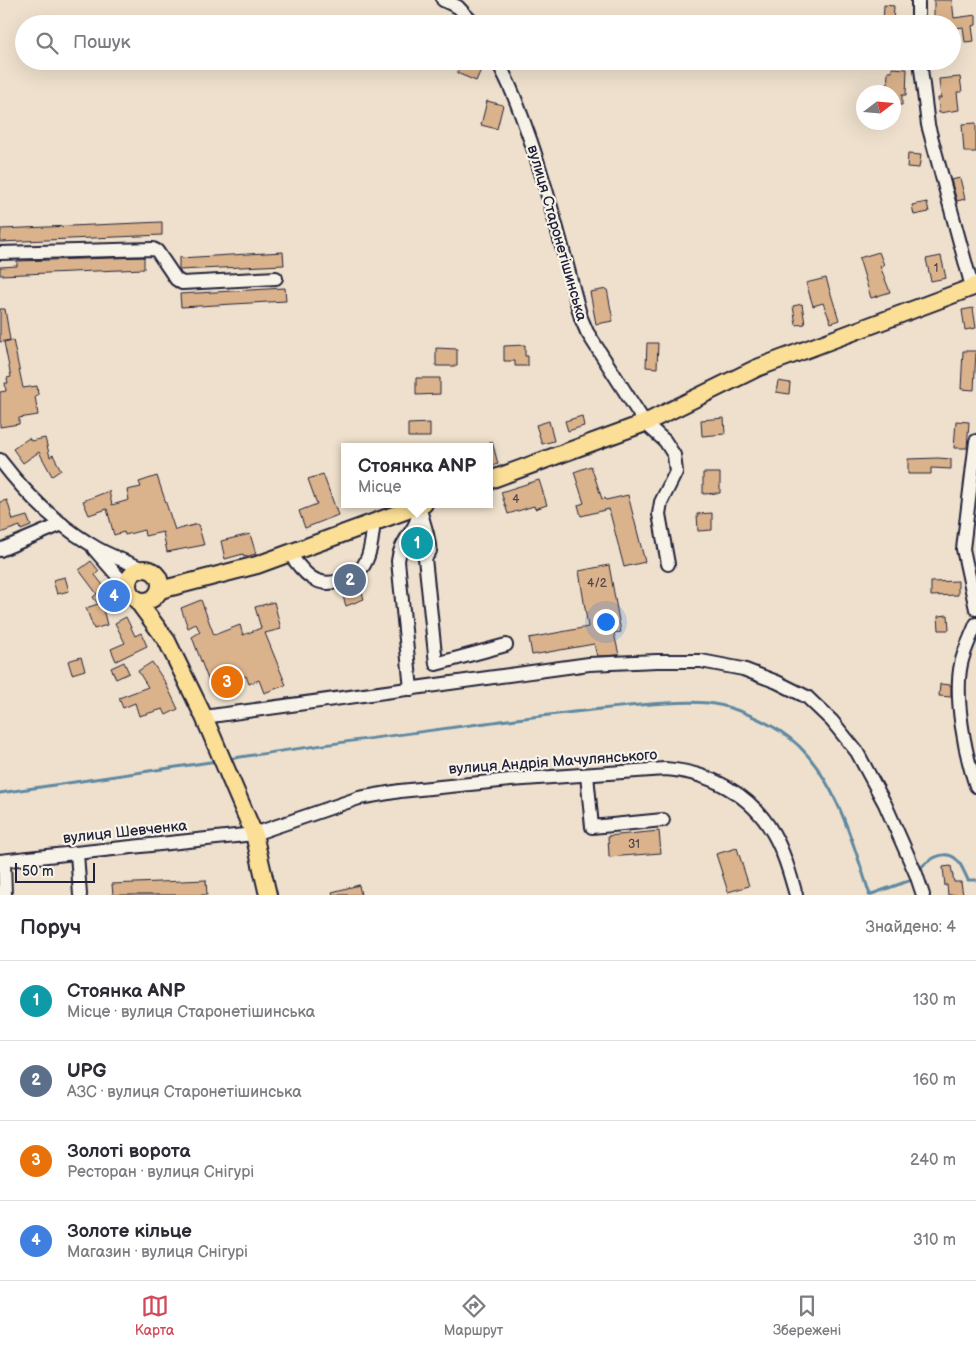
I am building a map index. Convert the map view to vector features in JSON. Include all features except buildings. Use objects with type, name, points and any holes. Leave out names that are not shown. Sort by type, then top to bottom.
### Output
[{"type":"main road","points":[[493,479],[645,423],[757,368],[862,327],[974,287]]},
{"type":"main road","points":[[132,594],[147,602],[158,593],[192,581],[257,565],[413,508]]},
{"type":"main road","points":[[192,581],[146,570],[138,570],[130,578],[132,594],[167,641],[204,717],[254,834],[268,895]]},
{"type":"main road","points":[[146,570],[154,572],[160,580],[158,593],[167,641]]},
{"type":"street","points":[[443,0],[458,7],[466,15]]},
{"type":"street","points":[[918,0],[918,15]]},
{"type":"street","name":"вулиця Старонетішинська","points":[[501,70],[518,104],[537,160],[557,224],[581,318],[587,332],[645,423],[665,441],[677,463],[673,482],[660,508],[659,523],[668,564]]},
{"type":"street","points":[[921,70],[928,125],[974,287]]},
{"type":"street","points":[[0,252],[152,249],[157,251],[176,279],[182,283],[276,278]]},
{"type":"street","points":[[976,441],[963,549],[976,609]]},
{"type":"street","points":[[0,460],[25,491],[62,524],[91,545],[146,570]]},
{"type":"street","points":[[411,689],[398,560],[401,546],[418,518],[420,508]]},
{"type":"street","points":[[422,508],[430,551],[425,558],[436,664],[506,645]]},
{"type":"street","points":[[289,553],[308,575],[322,583],[334,583],[354,576],[367,560],[374,522]]},
{"type":"street","points":[[0,550],[62,524]]},
{"type":"street","points":[[91,545],[132,594]]},
{"type":"street","points":[[976,624],[965,652],[960,678],[964,738],[976,786]]},
{"type":"street","points":[[204,717],[589,664],[700,661],[743,669],[777,682],[807,698],[832,721],[857,752],[885,804],[916,874],[923,895]]},
{"type":"street","name":"вулиця Андрія Мачулянського","points":[[254,834],[359,798],[400,790],[640,770],[683,770],[699,774],[736,793],[751,805],[774,835],[783,855],[796,895]]},
{"type":"street","points":[[587,774],[592,827],[663,820]]},
{"type":"street","name":"вулиця Шевченка","points":[[2,861],[254,834]]},
{"type":"street","points":[[77,853],[80,895]]},
{"type":"street","points":[[2,861],[6,895]]},
{"type":"waterway","points":[[228,759],[372,738],[593,710],[674,702],[700,702],[720,705],[756,718],[780,731],[799,746],[813,762],[843,816],[870,895]]},
{"type":"waterway","points":[[0,793],[217,761]]},
{"type":"waterway","points":[[918,871],[930,860],[946,855],[958,861],[968,880],[976,880]]},
{"type":"waterway","points":[[869,895],[914,879]]},
{"type":"place","name":"Стоянка ANP","points":[[417,543]]},
{"type":"place","name":"UPG","points":[[350,580]]},
{"type":"place","name":"Золоте кільце","points":[[114,596]]},
{"type":"place","name":"Золоті ворота","points":[[227,682]]}]
